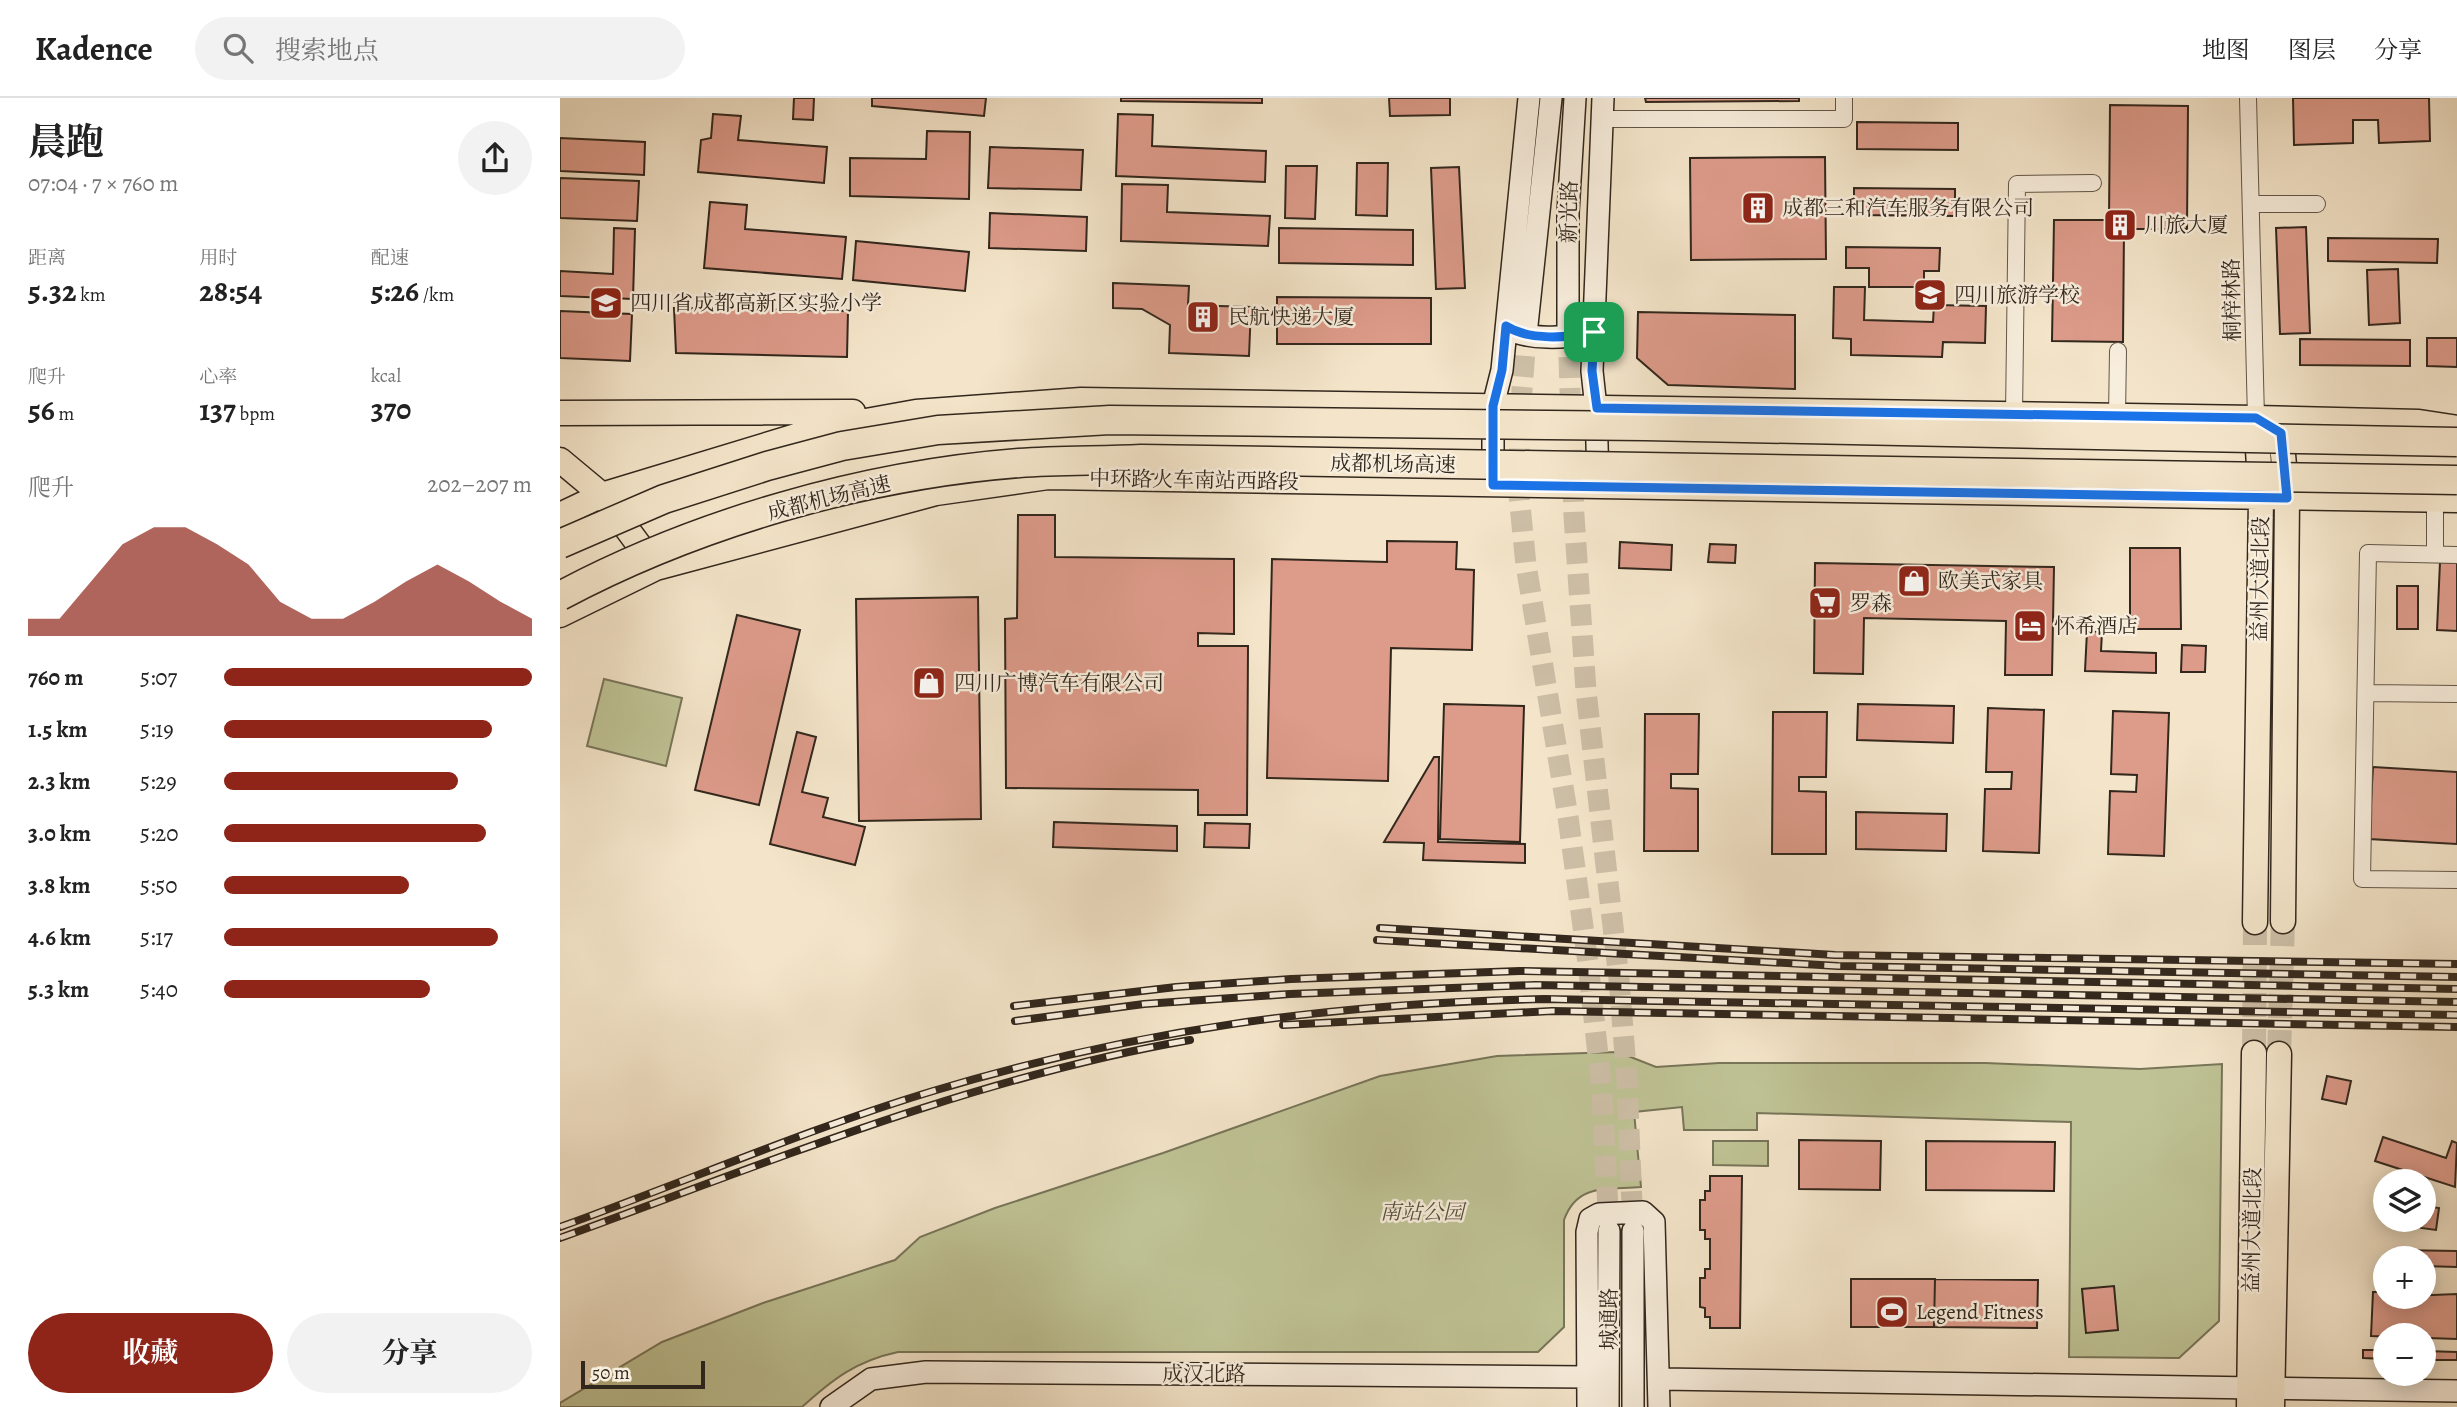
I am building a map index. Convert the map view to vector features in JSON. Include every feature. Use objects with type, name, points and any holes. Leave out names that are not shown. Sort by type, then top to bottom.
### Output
[{"type":"highway","name":"成都机场高速","points":[[560,544],[664,499],[767,466],[842,446],[938,430],[1097,421],[1644,426],[2457,442]]},
{"type":"highway","name":"成都机场高速","points":[[560,596],[708,530],[807,501],[914,477],[1018,463],[1141,460],[2457,480]]},
{"type":"main road","points":[[560,413],[916,412],[1081,400],[2256,418],[2419,422],[2457,428]]},
{"type":"main road","points":[[560,515],[602,495],[816,430],[916,412]]},
{"type":"main road","name":"益州大道北段","points":[[2255,922],[2261,498],[2256,418]]},
{"type":"main road","name":"益州大道北段","points":[[2256,418],[2281,433],[2287,498],[2283,921]]},
{"type":"main road","points":[[560,460],[602,495],[656,568]]},
{"type":"main road","name":"中环路火车南站西路段","points":[[560,615],[656,568],[936,494],[1048,477],[2446,500]]},
{"type":"main road","name":"益州大道北段","points":[[2254,1053],[2261,1398]]},
{"type":"main road","name":"益州大道北段","points":[[2261,1398],[2279,1054]]},
{"type":"street","points":[[1529,98],[1517,333],[1576,336],[1594,332]]},
{"type":"street","points":[[1493,485],[1493,406],[1516,326],[1551,98]]},
{"type":"street","name":"新光路","points":[[1568,326],[1568,213],[1575,98]]},
{"type":"street","points":[[1598,486],[1597,408],[1592,371],[1594,270],[1603,108],[1844,119],[1844,98]]},
{"type":"street","name":"桐梓林路","points":[[2248,98],[2256,418]]},
{"type":"street","points":[[2014,415],[2017,184],[2092,183]]},
{"type":"street","points":[[2251,204],[2317,204]]},
{"type":"street","points":[[2117,416],[2118,351]]},
{"type":"street","points":[[2419,422],[2457,422]]},
{"type":"street","points":[[2435,554],[2446,500]]},
{"type":"street","points":[[2457,555],[2368,553],[2362,879],[2457,880]]},
{"type":"street","points":[[2366,693],[2457,694]]},
{"type":"street","points":[[1588,1407],[1587,1232],[1590,1219],[1599,1214],[1643,1212],[1654,1222],[1659,1407]]},
{"type":"street","name":"城通路","points":[[1608,1407],[1609,1231]]},
{"type":"street","name":"城通路","points":[[1633,1231],[1633,1407]]},
{"type":"street","name":"成汉北路","points":[[831,1407],[871,1379],[926,1371],[1587,1377]]},
{"type":"street","points":[[1660,1379],[2261,1398],[2457,1391]]},
{"type":"green space","points":[[604,679],[682,698],[666,766],[587,746]]},
{"type":"green space","name":"南站公园","points":[[1618,1052],[1656,1067],[1719,1063],[1985,1063],[2140,1069],[2222,1064],[2219,1321],[2179,1358],[2069,1357],[2071,1122],[1757,1113],[1757,1130],[1684,1130],[1682,1107],[1634,1112],[1641,1187],[1595,1191],[1585,1194],[1570,1208],[1564,1220],[1564,1327],[1538,1352],[898,1352],[870,1360],[846,1372],[802,1407],[560,1407],[560,1403],[662,1342],[763,1303],[895,1260],[920,1237],[995,1208],[1163,1153],[1380,1076],[1497,1056]]},
{"type":"green space","points":[[1713,1141],[1768,1141],[1768,1166],[1713,1165]]},
{"type":"building","points":[[794,98],[814,98],[813,120],[793,119]]},
{"type":"building","points":[[872,98],[986,98],[984,116],[872,106]]},
{"type":"building","points":[[1121,98],[1262,98],[1262,103],[1121,101]]},
{"type":"building","points":[[1389,98],[1450,98],[1450,115],[1390,116]]},
{"type":"building","points":[[1645,98],[1799,98],[1799,101],[1646,102]]},
{"type":"building","points":[[2293,98],[2429,98],[2430,141],[2379,143],[2378,120],[2353,120],[2353,143],[2294,145]]},
{"type":"building","name":"川旅大厦","points":[[2110,105],[2188,106],[2187,229],[2124,229],[2123,342],[2052,341],[2054,220],[2109,220]]},
{"type":"building","points":[[713,114],[741,116],[738,140],[827,147],[824,183],[698,172],[701,140],[711,138]]},
{"type":"building","points":[[1118,114],[1153,115],[1152,146],[1266,151],[1265,182],[1116,176]]},
{"type":"building","points":[[1857,122],[1958,123],[1958,150],[1857,149]]},
{"type":"building","points":[[927,131],[970,132],[969,199],[850,196],[850,158],[926,159]]},
{"type":"building","points":[[560,138],[645,142],[644,175],[560,171]]},
{"type":"building","points":[[990,147],[1083,150],[1081,190],[988,188]]},
{"type":"building","name":"成都三和汽车服务有限公司","points":[[1825,157],[1826,259],[1691,260],[1690,158]]},
{"type":"building","points":[[1357,163],[1388,163],[1387,216],[1356,215]]},
{"type":"building","points":[[1286,166],[1317,166],[1315,219],[1285,218]]},
{"type":"building","points":[[1459,167],[1465,288],[1436,289],[1431,168]]},
{"type":"building","points":[[560,178],[639,181],[637,221],[560,218]]},
{"type":"building","points":[[1122,184],[1168,185],[1167,212],[1270,216],[1268,246],[1121,241]]},
{"type":"building","points":[[1854,188],[1955,189],[1955,216],[1854,215]]},
{"type":"building","points":[[710,202],[747,205],[745,229],[846,237],[842,279],[704,268]]},
{"type":"building","points":[[990,213],[1087,217],[1086,251],[989,248]]},
{"type":"building","points":[[2306,227],[2310,333],[2280,334],[2276,228]]},
{"type":"building","points":[[614,228],[635,229],[633,299],[560,296],[560,271],[613,274]]},
{"type":"building","points":[[1279,228],[1413,230],[1413,265],[1279,263]]},
{"type":"building","points":[[2328,238],[2438,239],[2437,263],[2328,261]]},
{"type":"building","points":[[856,241],[969,252],[965,291],[853,280]]},
{"type":"building","points":[[1846,247],[1940,248],[1939,271],[1924,271],[1924,287],[1869,287],[1869,268],[1846,268]]},
{"type":"building","points":[[2398,269],[2400,323],[2369,325],[2367,270]]},
{"type":"building","name":"民航快递大厦","points":[[1113,283],[1189,286],[1188,305],[1251,307],[1249,356],[1169,353],[1170,325],[1142,309],[1113,308]]},
{"type":"building","points":[[1834,287],[1865,287],[1864,320],[1933,322],[1934,305],[1986,306],[1985,343],[1943,342],[1942,357],[1851,355],[1851,339],[1833,338]]},
{"type":"building","points":[[1277,297],[1431,298],[1431,344],[1277,344]]},
{"type":"building","points":[[674,308],[848,311],[847,357],[676,353]]},
{"type":"building","points":[[560,311],[632,314],[630,361],[560,358]]},
{"type":"building","points":[[1638,312],[1795,315],[1795,389],[1668,385],[1637,358]]},
{"type":"building","points":[[2427,338],[2457,338],[2457,367],[2427,366]]},
{"type":"building","points":[[2300,339],[2410,340],[2410,366],[2300,365]]},
{"type":"building","points":[[1018,515],[1055,515],[1055,557],[1234,559],[1234,634],[1198,633],[1198,646],[1248,646],[1247,815],[1198,815],[1198,790],[1006,788],[1005,619],[1017,618]]},
{"type":"building","points":[[1387,541],[1457,542],[1456,569],[1474,570],[1472,650],[1391,648],[1388,781],[1267,778],[1272,559],[1387,562]]},
{"type":"building","points":[[1620,542],[1672,545],[1671,570],[1619,568]]},
{"type":"building","points":[[1710,544],[1736,545],[1735,563],[1708,562]]},
{"type":"building","points":[[2130,548],[2180,548],[2181,629],[2130,629]]},
{"type":"building","points":[[2440,562],[2457,563],[2457,631],[2437,630]]},
{"type":"building","points":[[1815,563],[2054,567],[2052,675],[2005,675],[2006,621],[1864,618],[1863,674],[1814,673]]},
{"type":"building","points":[[2397,586],[2418,586],[2418,629],[2397,629]]},
{"type":"building","points":[[978,597],[981,819],[859,821],[856,599]]},
{"type":"building","points":[[737,615],[800,630],[759,805],[695,790]]},
{"type":"building","points":[[2087,631],[2102,632],[2101,651],[2156,653],[2156,673],[2085,671]]},
{"type":"building","points":[[2182,645],[2206,646],[2205,672],[2181,672]]},
{"type":"building","points":[[1444,704],[1524,706],[1520,842],[1440,839]]},
{"type":"building","points":[[1858,704],[1954,706],[1953,743],[1857,740]]},
{"type":"building","points":[[1988,708],[2044,710],[2039,853],[1983,851],[1985,789],[2011,789],[2012,772],[1986,772]]},
{"type":"building","points":[[2113,711],[2169,713],[2164,856],[2108,854],[2110,791],[2136,792],[2137,775],[2111,774]]},
{"type":"building","points":[[1773,712],[1827,712],[1826,777],[1799,777],[1799,791],[1826,792],[1826,854],[1772,854]]},
{"type":"building","points":[[1645,714],[1699,714],[1698,774],[1671,774],[1671,788],[1698,789],[1698,851],[1644,851]]},
{"type":"building","points":[[797,732],[816,737],[802,792],[828,798],[823,817],[865,827],[855,865],[770,844]]},
{"type":"building","points":[[1434,757],[1439,757],[1438,842],[1525,844],[1525,863],[1423,860],[1424,843],[1384,842]]},
{"type":"building","points":[[2373,767],[2457,772],[2457,844],[2369,839]]},
{"type":"building","points":[[1856,812],[1947,814],[1946,851],[1856,849]]},
{"type":"building","points":[[1054,822],[1177,826],[1177,851],[1053,847]]},
{"type":"building","points":[[1205,823],[1250,824],[1249,848],[1204,847]]},
{"type":"building","points":[[2327,1076],[2351,1081],[2346,1104],[2322,1099]]},
{"type":"building","points":[[2383,1137],[2446,1158],[2452,1141],[2457,1143],[2455,1187],[2436,1181],[2436,1169],[2400,1169],[2375,1161]]},
{"type":"building","points":[[1799,1140],[1881,1141],[1880,1190],[1799,1189]]},
{"type":"building","points":[[1926,1141],[2055,1142],[2054,1191],[1926,1190]]},
{"type":"building","points":[[1710,1176],[1742,1176],[1740,1328],[1710,1328],[1710,1317],[1705,1317],[1705,1308],[1700,1307],[1700,1278],[1705,1278],[1705,1269],[1710,1269],[1710,1239],[1705,1239],[1705,1230],[1700,1230],[1700,1200],[1705,1200],[1705,1191],[1710,1191]]},
{"type":"building","points":[[2436,1208],[2439,1208],[2436,1230]]},
{"type":"building","points":[[2436,1251],[2457,1251],[2457,1267],[2436,1266]]},
{"type":"building","points":[[1851,1279],[1935,1279],[1934,1327],[1851,1327]]},
{"type":"building","points":[[1935,1279],[2038,1280],[2037,1328],[1934,1327]]},
{"type":"building","points":[[2114,1286],[2118,1330],[2086,1333],[2082,1289]]},
{"type":"building","points":[[2373,1292],[2373,1309],[2436,1309],[2436,1295],[2457,1294],[2457,1339],[2436,1338],[2436,1323],[2373,1323],[2371,1336]]},
{"type":"building","points":[[2363,1350],[2373,1350],[2373,1358],[2363,1358]]},
{"type":"building","points":[[2436,1351],[2457,1352],[2457,1360],[2436,1360]]},
{"type":"tunnel","points":[[1527,325],[1520,415],[1519,495],[1526,565],[1568,817],[1588,963],[1602,1092],[1609,1230]]},
{"type":"tunnel","points":[[1568,326],[1574,516],[1586,691],[1619,979],[1627,1081],[1633,1229]]},
{"type":"tunnel","points":[[2279,1054],[2283,921]]},
{"type":"tunnel","points":[[2254,1053],[2255,922]]},
{"type":"railway","points":[[1380,928],[1835,955],[2457,964]]},
{"type":"railway","points":[[1377,940],[1838,966],[2457,977]]},
{"type":"railway","points":[[1014,1006],[1176,987],[1291,979],[1520,971],[2457,989]]},
{"type":"railway","points":[[1015,1021],[1144,1004],[1290,994],[1535,985],[2457,1002]]},
{"type":"railway","points":[[560,1227],[793,1139],[933,1091],[1084,1051],[1160,1036],[1311,1014],[1388,1006],[1544,999],[2457,1015]]},
{"type":"railway","points":[[1283,1025],[1552,1011],[2457,1027]]},
{"type":"railway","points":[[560,1238],[793,1152],[949,1100],[1109,1056],[1190,1040]]},
{"type":"place","name":"成都三和汽车服务有限公司","points":[[1758,208]]},
{"type":"place","name":"川旅大厦","points":[[2120,225]]},
{"type":"place","name":"四川旅游学校","points":[[1930,295]]},
{"type":"place","name":"四川省成都高新区实验小学","points":[[606,303]]},
{"type":"place","name":"民航快递大厦","points":[[1203,317]]},
{"type":"place","name":"欧美式家具","points":[[1914,581]]},
{"type":"place","name":"罗森","points":[[1825,603]]},
{"type":"place","name":"怀希酒店","points":[[2030,626]]},
{"type":"place","name":"四川广博汽车有限公司","points":[[929,683]]},
{"type":"place","name":"Legend Fitness","points":[[1892,1312]]},
{"type":"route","points":[[1506,326],[1517,333],[1539,335],[1576,336],[1594,332],[1592,371],[1597,408],[2256,418],[2281,433],[2287,498],[1493,485],[1493,406],[1502,370],[1506,326]]}]
